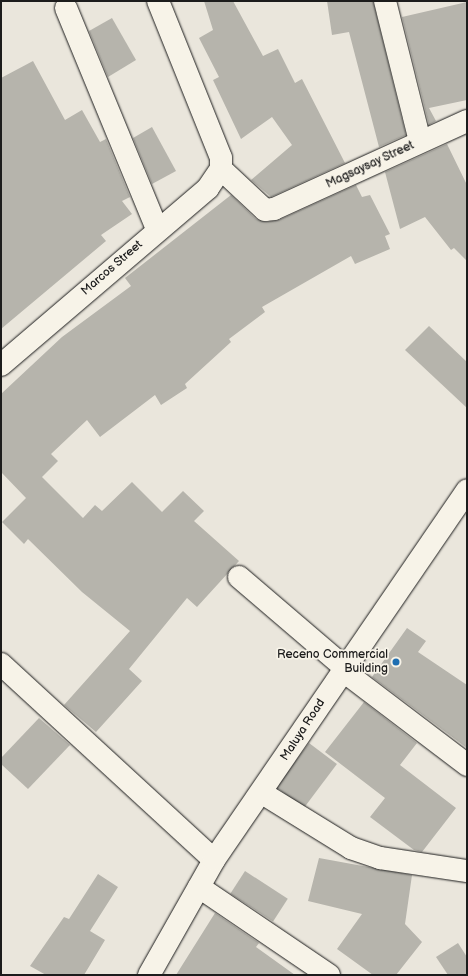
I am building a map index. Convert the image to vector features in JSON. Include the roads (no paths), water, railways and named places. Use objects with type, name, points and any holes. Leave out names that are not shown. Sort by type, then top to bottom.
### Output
[{"type":"street","points":[[158,1],[221,158],[221,169]]},
{"type":"street","name":"Magsaysay Street","points":[[221,169],[265,210],[274,209],[420,141],[385,1]]},
{"type":"street","points":[[66,8],[157,229]]},
{"type":"street","points":[[420,141],[467,121]]},
{"type":"street","name":"Marcos Street","points":[[1,365],[157,229],[208,188],[221,169]]},
{"type":"street","name":"Maluya Road","points":[[149,975],[214,860],[262,792],[343,668],[467,490]]},
{"type":"street","points":[[240,576],[343,668],[467,765]]},
{"type":"street","points":[[1,664],[214,860]]},
{"type":"street","points":[[262,792],[351,848],[380,858],[467,871]]},
{"type":"street","points":[[199,887],[329,975]]},
{"type":"place","name":"Receno Commercial Building","points":[[396,662]]}]
